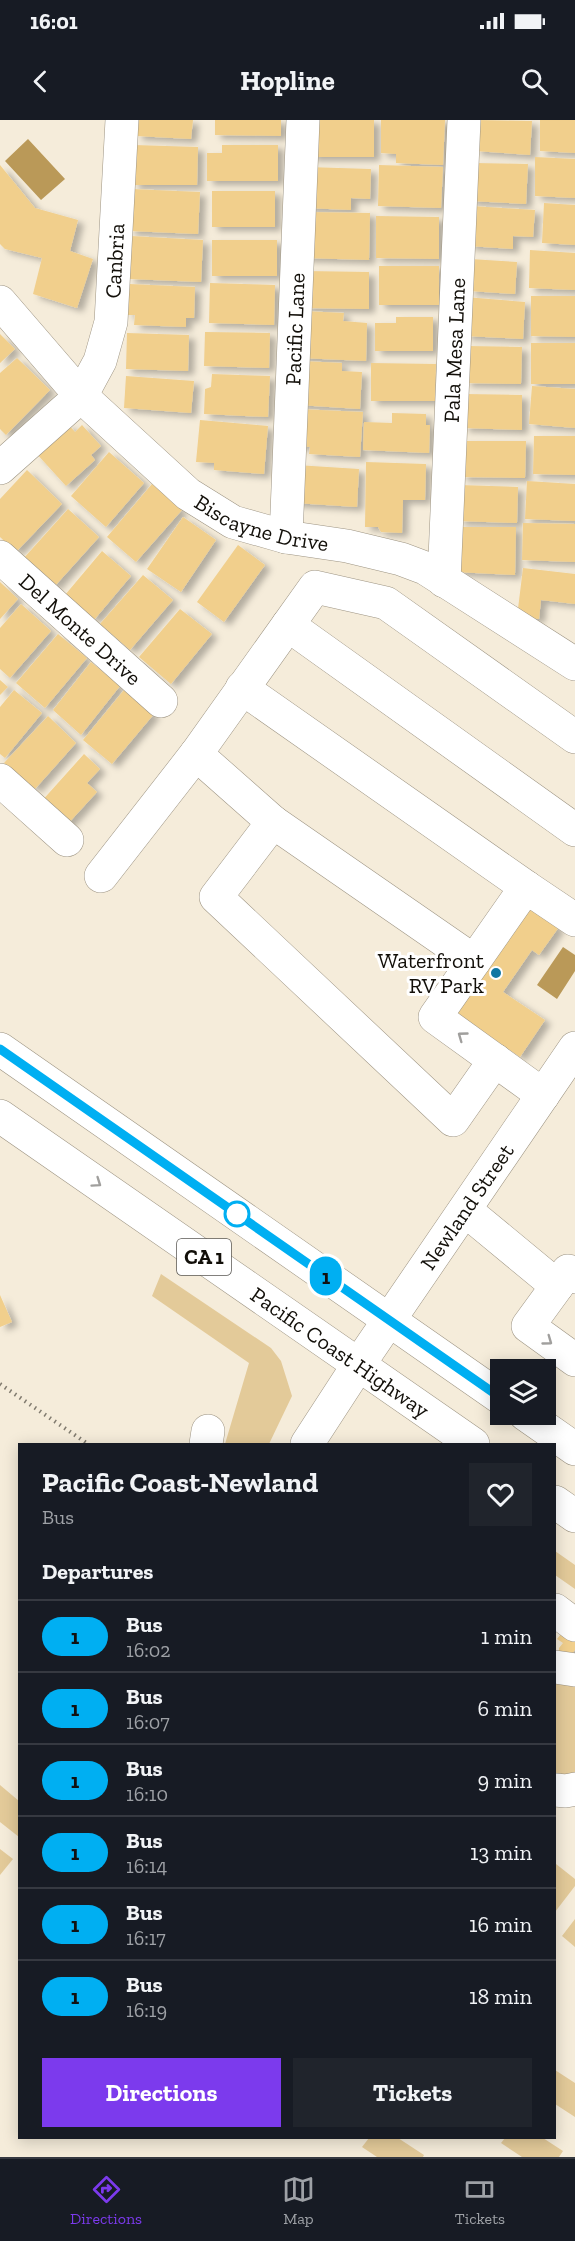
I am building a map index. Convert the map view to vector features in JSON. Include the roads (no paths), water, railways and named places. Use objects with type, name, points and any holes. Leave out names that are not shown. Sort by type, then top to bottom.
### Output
[{"type":"main road","name":"Canbria","points":[[0,468],[81,396],[100,361],[111,322],[122,120]]},
{"type":"main road","name":"Pacific Lane","points":[[286,537],[303,120]]},
{"type":"main road","name":"Pala Mesa Lane","points":[[444,580],[464,120]]},
{"type":"main road","name":"Biscayne Drive","points":[[0,302],[81,396],[188,494],[233,522],[286,537],[347,546],[401,559],[425,568],[575,664]]},
{"type":"main road","name":"Del Monte Drive","points":[[0,557],[160,701]]},
{"type":"main road","points":[[101,876],[196,754],[315,586],[386,603],[575,737]]},
{"type":"main road","points":[[288,625],[575,830]]},
{"type":"main road","points":[[242,688],[575,920]]},
{"type":"main road","points":[[196,754],[273,822],[474,961]]},
{"type":"main road","points":[[0,780],[67,840]]},
{"type":"main road","points":[[273,822],[216,897],[453,1120],[495,1060]]},
{"type":"main road","points":[[526,887],[435,1017],[543,1095]]},
{"type":"main road","name":"Newland Street","points":[[308,1443],[358,1364],[575,1048]]},
{"type":"main road","name":"CA 1","points":[[0,1049],[490,1390]]},
{"type":"main road","name":"Pacific Coast Highway","points":[[0,1116],[472,1443]]},
{"type":"main road","points":[[465,1210],[566,1281],[528,1326],[575,1360]]},
{"type":"main road","points":[[541,1425],[575,1449]]},
{"type":"main road","points":[[556,1503],[575,1516]]},
{"type":"main road","points":[[556,1587],[575,1598]]},
{"type":"main road","points":[[556,1611],[575,1625]]},
{"type":"main road","points":[[556,1667],[575,1670]]},
{"type":"main road","points":[[556,1790],[575,1789]]},
{"type":"place","name":"Waterfront RV Park","points":[[496,973]]}]
